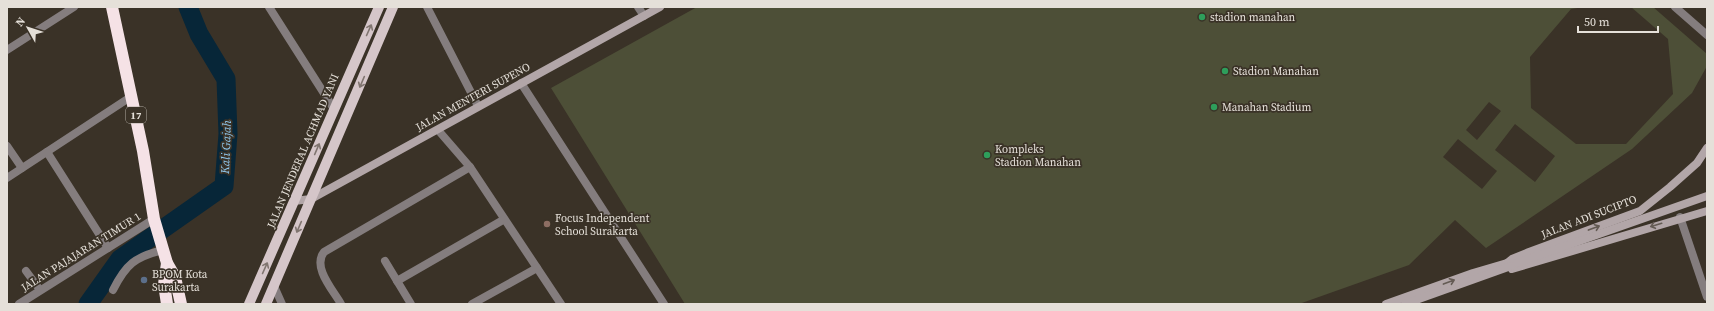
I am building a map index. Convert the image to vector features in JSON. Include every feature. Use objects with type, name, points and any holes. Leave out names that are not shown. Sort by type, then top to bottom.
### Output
[{"type":"highway","name":"17","points":[[112,7],[132,96],[155,222],[167,263],[175,277],[181,304]]},
{"type":"highway","name":"17","points":[[167,263],[164,284],[167,304]]},
{"type":"main road","name":"JALAN JENDERAL ACHMAD YANI","points":[[249,304],[379,7]]},
{"type":"main road","points":[[266,304],[393,7]]},
{"type":"main road","name":"JALAN MENTERI SUPENO","points":[[294,201],[311,199],[660,7]]},
{"type":"main road","name":"JALAN ADI SUCIPTO","points":[[1510,265],[1512,259],[1640,211],[1670,187],[1697,162],[1707,148]]},
{"type":"main road","points":[[1510,265],[1707,196]]},
{"type":"main road","name":"JALAN ADI SUCIPTO","points":[[1386,304],[1473,273],[1510,265],[1523,267],[1707,211]]},
{"type":"main road","name":"JALAN ADI SUCIPTO","points":[[1405,304],[1510,265]]},
{"type":"street","points":[[7,50],[74,7]]},
{"type":"street","points":[[269,7],[334,109]]},
{"type":"street","points":[[427,7],[478,106]]},
{"type":"street","points":[[638,7],[644,16]]},
{"type":"street","points":[[1675,7],[1707,35]]},
{"type":"street","points":[[521,83],[664,304]]},
{"type":"street","points":[[7,178],[132,96]]},
{"type":"street","points":[[438,130],[470,168],[503,220],[561,304]]},
{"type":"street","points":[[7,146],[22,168]]},
{"type":"street","points":[[47,152],[108,248]]},
{"type":"street","points":[[341,304],[319,267],[320,258],[324,252],[470,168]]},
{"type":"street","points":[[1680,218],[1707,297]]},
{"type":"street","points":[[397,281],[503,220]]},
{"type":"street","name":"JALAN PAJAJARAN TIMUR 1","points":[[19,304],[108,248],[155,222]]},
{"type":"street","points":[[113,290],[131,262],[162,248]]},
{"type":"street","points":[[385,261],[411,304]]},
{"type":"street","points":[[472,304],[537,268]]},
{"type":"street","points":[[26,271],[40,290]]},
{"type":"street","points":[[274,286],[282,304]]},
{"type":"green space","name":"Kompleks Stadion Manahan","points":[[697,7],[1584,7],[1571,9],[1530,57],[1531,108],[1576,144],[1626,144],[1673,94],[1668,39],[1631,7],[1653,7],[1707,54],[1707,66],[1692,93],[1632,149],[1486,248],[1455,220],[1409,265],[1299,304],[685,304],[551,88]],"holes":[[[1489,102],[1501,111],[1477,140],[1466,130]],[[1515,124],[1555,156],[1535,182],[1495,150]],[[1458,139],[1497,171],[1482,189],[1443,157]]]},
{"type":"waterway","name":"Kali Gajah","points":[[88,304],[120,259],[224,186],[228,134],[226,79],[199,34],[188,7]]},
{"type":"place","name":"stadion manahan","points":[[1202,17]]},
{"type":"place","name":"Stadion Manahan","points":[[1225,71]]},
{"type":"place","name":"Manahan Stadium","points":[[1214,107]]},
{"type":"place","name":"Kompleks Stadion Manahan","points":[[987,155]]},
{"type":"place","name":"Focus Independent School Surakarta","points":[[547,224]]},
{"type":"place","name":"BPOM Kota Surakarta","points":[[144,280]]}]
